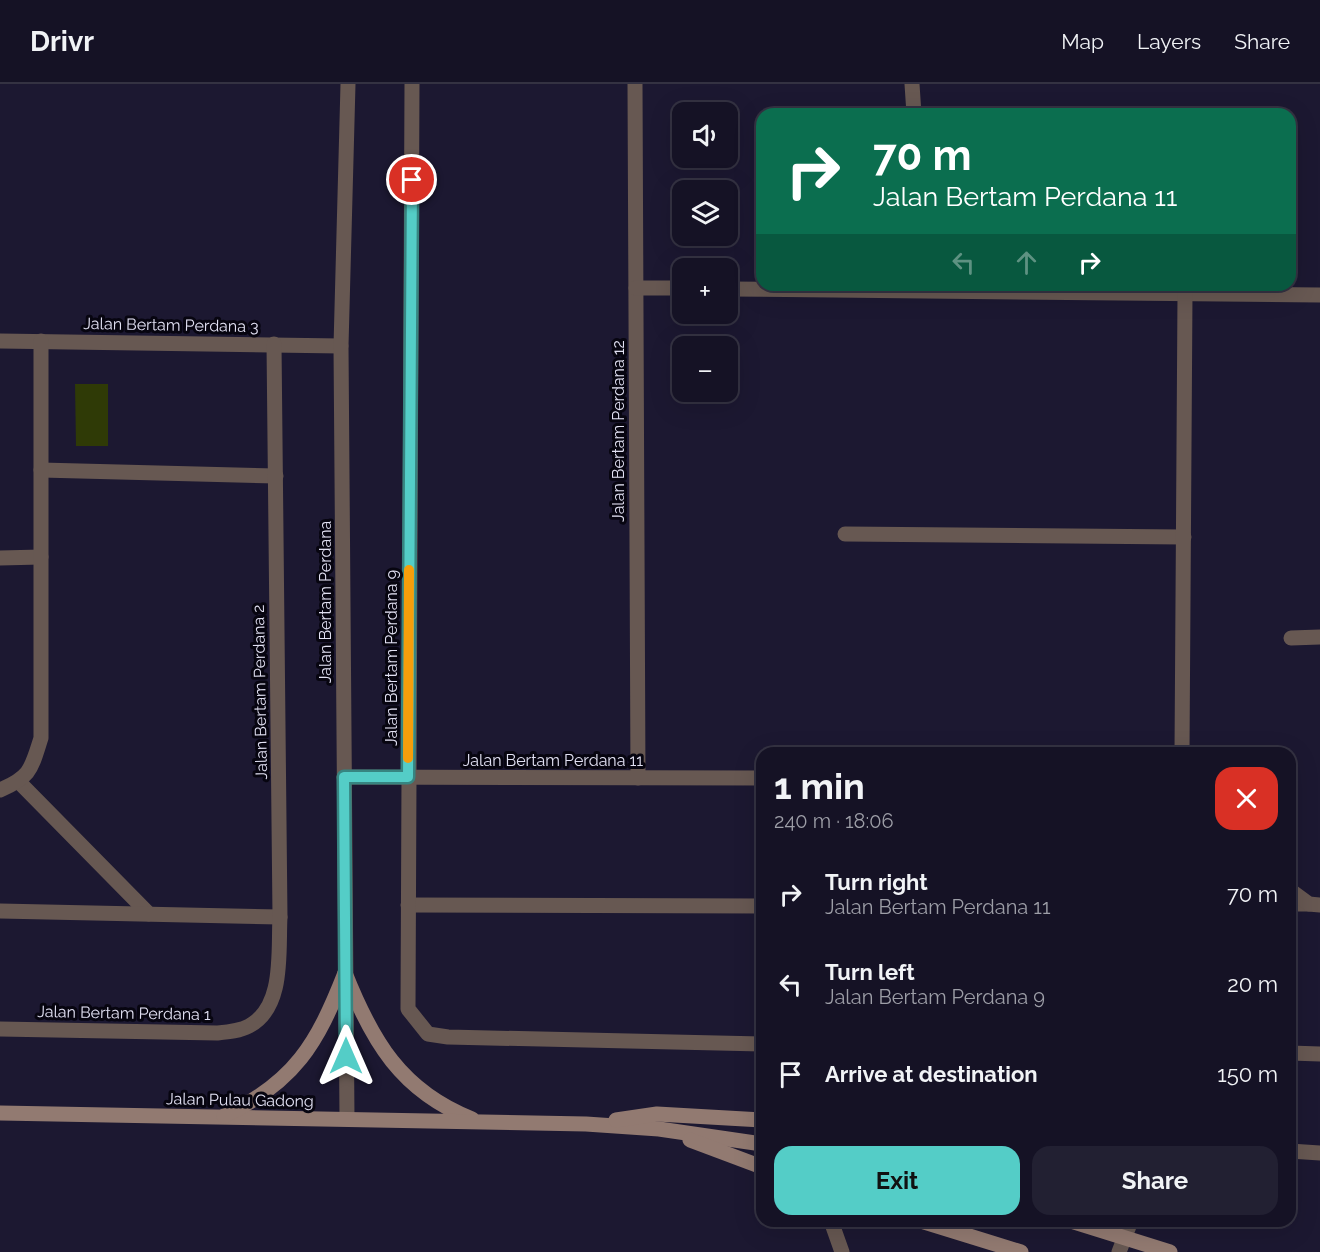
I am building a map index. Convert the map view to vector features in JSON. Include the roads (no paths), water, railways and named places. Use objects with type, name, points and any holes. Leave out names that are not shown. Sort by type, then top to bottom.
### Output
[{"type":"main road","points":[[220,1118],[265,1094],[286,1077],[303,1058],[318,1035],[345,973]]},
{"type":"main road","points":[[345,973],[374,1036],[403,1074],[439,1102],[457,1113],[481,1122]]},
{"type":"main road","name":"Jalan Pulau Gadong","points":[[0,1113],[586,1124],[659,1129],[756,1143]]},
{"type":"main road","points":[[586,1124],[657,1114],[756,1120]]},
{"type":"main road","name":"Jalan Pulau Gadong","points":[[659,1129],[756,1165]]},
{"type":"main road","points":[[940,1227],[1021,1252]]},
{"type":"main road","points":[[1084,1227],[1122,1245],[1170,1252]]},
{"type":"street","name":"Jalan Bertam Perdana","points":[[347,1119],[341,346],[348,84]]},
{"type":"street","name":"Jalan Bertam Perdana 9","points":[[412,84],[408,1009],[428,1034],[448,1037],[756,1044]]},
{"type":"street","name":"Jalan Bertam Perdana 12","points":[[635,84],[638,778]]},
{"type":"street","points":[[912,84],[914,108]]},
{"type":"street","points":[[636,288],[672,288]]},
{"type":"street","points":[[738,289],[756,289]]},
{"type":"street","points":[[1100,291],[1320,295]]},
{"type":"street","points":[[1182,747],[1185,294]]},
{"type":"street","name":"Jalan Bertam Perdana 3","points":[[0,341],[341,346]]},
{"type":"street","points":[[0,790],[19,782],[32,766],[41,738],[41,341]]},
{"type":"street","name":"Jalan Bertam Perdana 2","points":[[247,1027],[259,1020],[269,1007],[276,991],[280,917],[274,344]]},
{"type":"street","points":[[41,470],[276,476]]},
{"type":"street","points":[[845,534],[1184,537]]},
{"type":"street","points":[[0,558],[41,557]]},
{"type":"street","points":[[1291,638],[1320,637]]},
{"type":"street","name":"Jalan Bertam Perdana 11","points":[[344,777],[756,778]]},
{"type":"street","points":[[19,782],[149,914]]},
{"type":"street","points":[[1296,893],[1315,904]]},
{"type":"street","points":[[1296,904],[1315,904]]},
{"type":"street","points":[[408,905],[756,906]]},
{"type":"street","points":[[0,911],[280,917]]},
{"type":"street","name":"Jalan Bertam Perdana 1","points":[[0,1029],[217,1033],[247,1027]]},
{"type":"street","points":[[1296,1053],[1320,1053]]},
{"type":"street","points":[[1296,1151],[1320,1153]]},
{"type":"street","points":[[833,1227],[842,1252]]},
{"type":"street","points":[[1122,1245],[1129,1227]]}]
